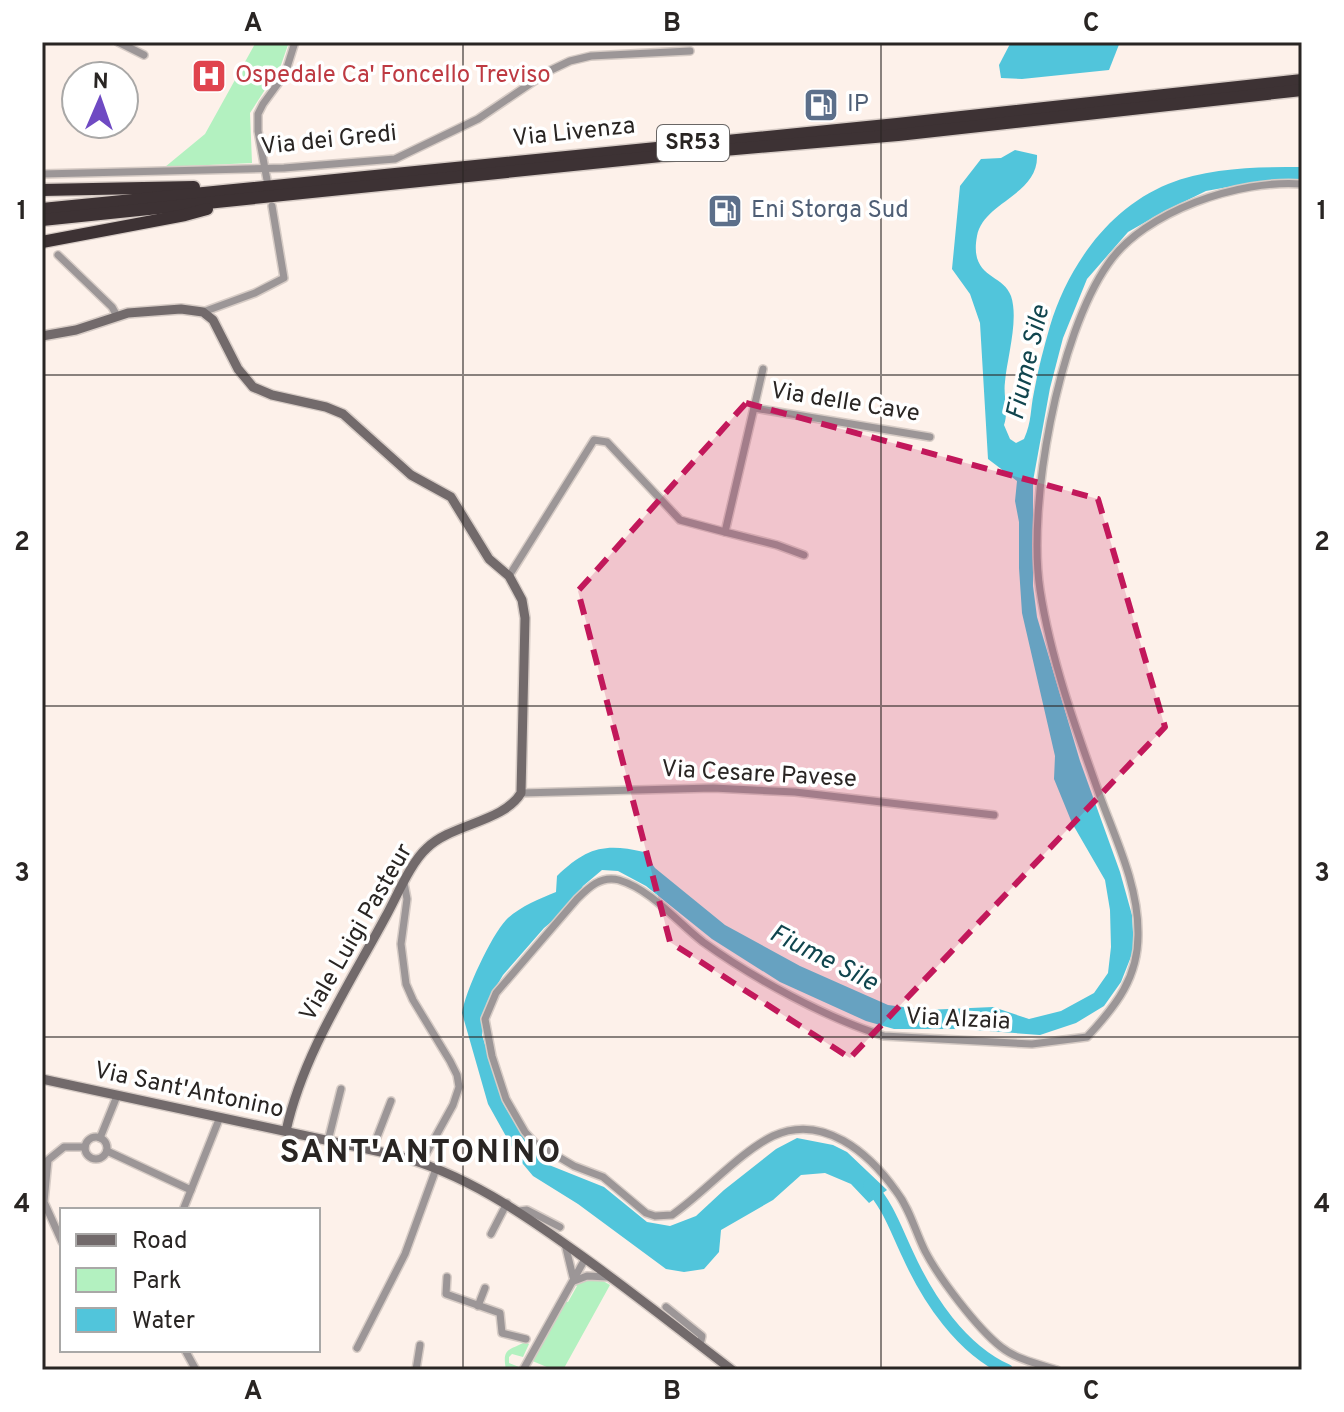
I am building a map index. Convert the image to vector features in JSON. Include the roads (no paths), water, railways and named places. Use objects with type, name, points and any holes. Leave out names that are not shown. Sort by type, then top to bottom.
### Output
[{"type":"highway","name":"Via Livenza","points":[[42,220],[241,194],[1302,80]]},
{"type":"highway","name":"Via Livenza","points":[[42,209],[449,178],[898,135],[1302,90]]},
{"type":"highway","points":[[42,190],[168,187],[241,194]]},
{"type":"highway","points":[[42,242],[185,215],[241,194]]},
{"type":"street","points":[[118,42],[144,55]]},
{"type":"street","points":[[267,180],[258,114],[285,74],[295,42]]},
{"type":"street","name":"Via dei Gredi","points":[[42,174],[265,168],[399,158],[478,119],[540,77],[570,61],[591,56],[690,51]]},
{"type":"street","name":"Via Alzaia","points":[[1057,1370],[1013,1354],[983,1330],[924,1250],[897,1191],[849,1141],[807,1130],[773,1136],[672,1215],[646,1213],[603,1177],[548,1153],[525,1132],[501,1087],[485,1019],[496,993],[577,899],[588,887],[610,879],[621,881],[650,898],[707,945],[757,975],[812,1006],[884,1036],[1032,1044],[1087,1037],[1128,986],[1137,950],[1138,922],[1124,859],[1082,745],[1040,590],[1038,522],[1052,414],[1087,302],[1108,263],[1130,239],[1159,219],[1200,200],[1266,187],[1302,184]]},
{"type":"street","points":[[42,336],[139,312],[181,309],[203,312],[255,293],[284,278],[272,206]]},
{"type":"street","points":[[58,255],[112,307],[117,316]]},
{"type":"street","points":[[203,312],[213,320],[248,383],[265,393],[326,407],[350,419],[411,475],[451,497],[489,559],[509,576],[522,600],[525,618],[521,793]]},
{"type":"street","name":"Via delle Cave","points":[[725,532],[763,369]]},
{"type":"street","name":"Via delle Cave","points":[[754,408],[930,437]]},
{"type":"street","points":[[509,576],[594,440],[600,439],[607,442],[680,520],[804,555]]},
{"type":"street","name":"Via Cesare Pavese","points":[[521,793],[727,789],[795,792],[994,815]]},
{"type":"street","name":"Viale Luigi Pasteur","points":[[286,1131],[295,1096],[313,1052],[426,848],[443,836],[508,807],[521,793]]},
{"type":"street","points":[[404,883],[407,899],[401,944],[406,984],[450,1061],[459,1087],[453,1105],[421,1163]]},
{"type":"street","name":"Via Sant'Antonino","points":[[42,1079],[372,1150],[436,1169],[519,1211],[732,1370]]},
{"type":"street","points":[[328,1141],[341,1089]]},
{"type":"street","points":[[100,1138],[117,1096]]},
{"type":"street","points":[[372,1150],[391,1101]]},
{"type":"street","points":[[184,1208],[220,1117]]},
{"type":"street","points":[[85,1147],[91,1139],[100,1138]]},
{"type":"street","points":[[85,1147],[87,1154],[96,1159],[103,1157],[107,1145],[100,1138]]},
{"type":"street","points":[[60,1238],[44,1202],[48,1160],[64,1147],[85,1147]]},
{"type":"street","points":[[107,1151],[191,1190]]},
{"type":"street","points":[[357,1348],[405,1254],[436,1169]]},
{"type":"street","points":[[491,1234],[507,1203]]},
{"type":"street","name":"Via Sant'Antonino","points":[[519,1211],[527,1210],[560,1227]]},
{"type":"street","points":[[565,1244],[573,1281]]},
{"type":"street","points":[[523,1370],[585,1259]]},
{"type":"street","points":[[573,1281],[587,1276],[610,1277]]},
{"type":"street","points":[[447,1277],[446,1294],[500,1313],[502,1333],[526,1339]]},
{"type":"street","points":[[478,1306],[485,1288]]},
{"type":"street","name":"Via Sant'Antonino","points":[[666,1307],[702,1336],[700,1345]]},
{"type":"street","points":[[416,1370],[420,1345]]},
{"type":"street","points":[[186,1352],[196,1370]]},
{"type":"water","points":[[1011,42],[1120,42],[1109,70],[1022,79],[1001,78],[999,65]]},
{"type":"water","points":[[1015,150],[1037,155],[1035,169],[1029,180],[981,224],[976,250],[982,268],[1001,283],[1011,296],[1013,327],[1005,387],[1004,425],[1010,439],[1016,443],[1024,439],[1028,427],[1039,367],[1058,304],[1080,261],[1109,224],[1147,195],[1184,178],[1234,169],[1302,167],[1302,183],[1261,181],[1206,191],[1128,232],[1087,279],[1063,338],[1050,388],[1033,481],[1033,586],[1037,617],[1080,761],[1120,872],[1132,915],[1134,949],[1121,982],[1104,1006],[1076,1023],[1040,1035],[963,1029],[894,1029],[866,1021],[780,982],[712,939],[646,886],[618,871],[602,870],[583,886],[568,908],[544,928],[503,975],[487,1002],[482,1035],[504,1105],[527,1143],[544,1163],[604,1187],[647,1222],[670,1226],[696,1216],[776,1149],[797,1138],[833,1145],[847,1152],[887,1190],[869,1203],[851,1184],[825,1173],[801,1175],[773,1200],[721,1230],[719,1252],[704,1269],[684,1272],[666,1269],[578,1204],[533,1176],[518,1158],[488,1104],[462,1013],[486,951],[506,920],[517,911],[556,892],[557,876],[578,859],[587,853],[607,848],[644,852],[655,868],[725,925],[800,966],[888,1005],[926,1010],[993,1007],[1029,1019],[1061,1011],[1094,993],[1108,973],[1110,910],[1105,880],[1072,823],[1054,779],[1055,756],[1022,613],[1019,522],[1015,501],[1017,481],[988,459],[980,323],[970,294],[952,269],[960,186],[981,159],[1001,158]]},
{"type":"waterway","name":"Fiume Sile","points":[[869,1185],[887,1209],[916,1272],[936,1305],[975,1349],[1007,1370]]},
{"type":"place","name":"Ospedale Ca' Foncello Treviso","points":[[209,76]]},
{"type":"place","name":"IP","points":[[821,105]]},
{"type":"place","name":"Eni Storga Sud","points":[[725,211]]},
{"type":"district","name":"SANT'ANTONINO","points":[[421,1154]]}]
